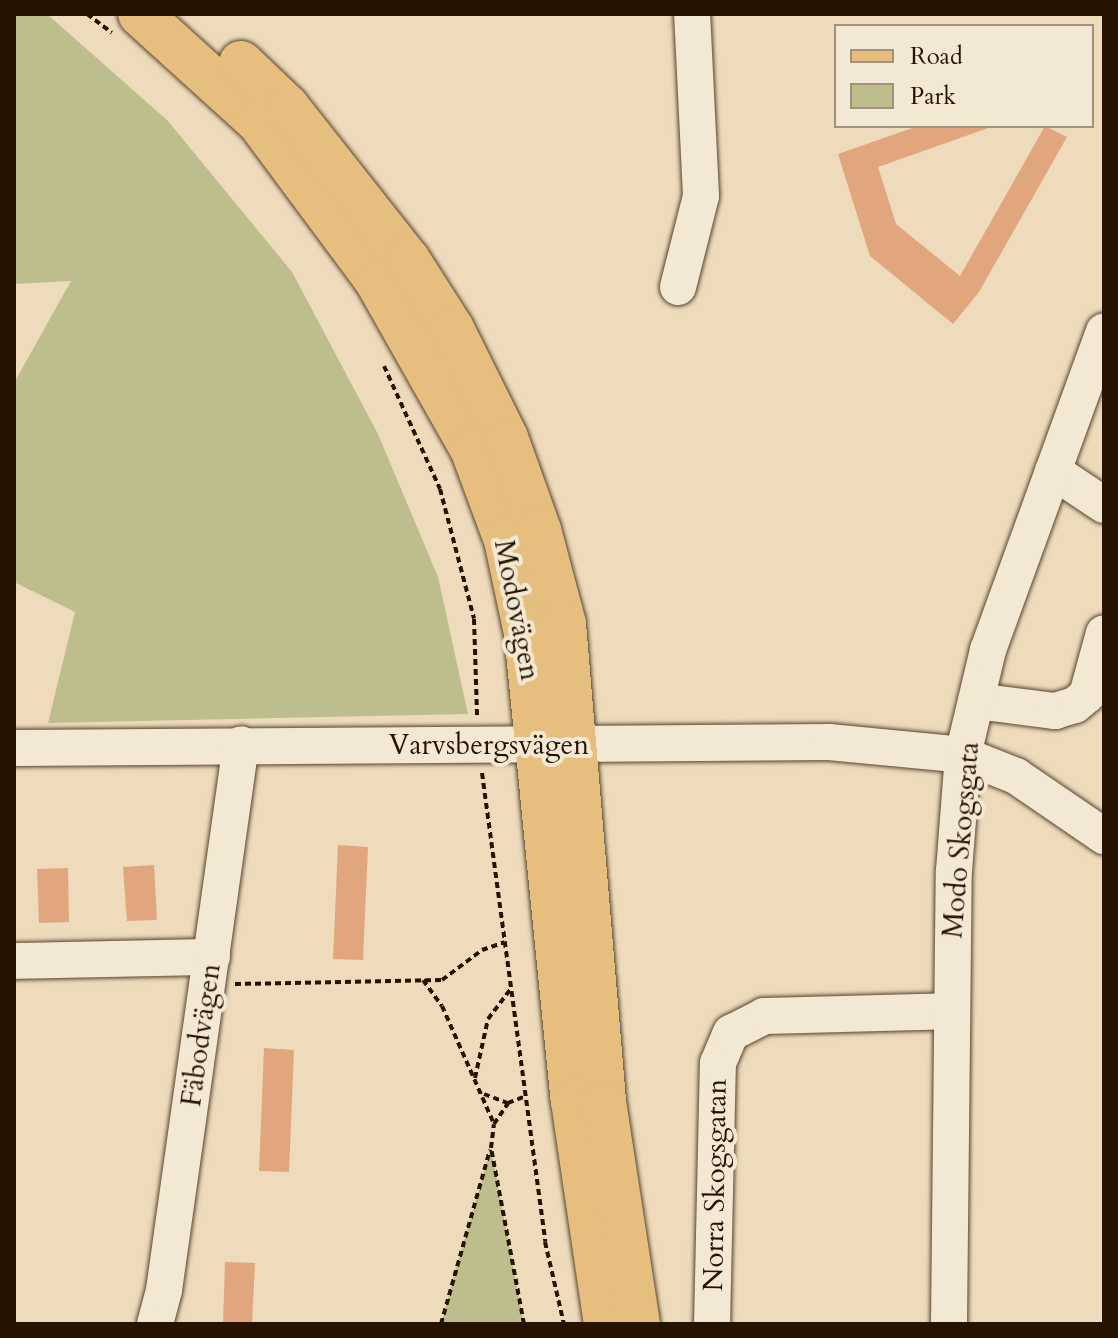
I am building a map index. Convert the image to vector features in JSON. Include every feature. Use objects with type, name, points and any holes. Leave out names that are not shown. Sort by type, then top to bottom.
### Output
[{"type":"main road","name":"Modovägen","points":[[186,14],[287,107],[408,260],[452,329],[506,438],[539,530],[564,624],[555,746],[573,1101],[606,1324]]},
{"type":"main road","name":"Modovägen","points":[[130,26],[259,122],[369,269],[420,351],[473,451],[506,540],[555,746],[638,1324]]},
{"type":"street","points":[[678,287],[701,196],[692,14]]},
{"type":"street","name":"Modo Skogsgata","points":[[949,1324],[950,1011],[963,755],[988,650],[1104,331]]},
{"type":"street","points":[[1053,471],[1104,505]]},
{"type":"street","points":[[976,701],[1055,711],[1075,705],[1087,695],[1104,633]]},
{"type":"street","name":"Varvsbergsvägen","points":[[14,748],[829,742],[963,755],[1016,776],[1104,836]]},
{"type":"street","name":"Fäbodvägen","points":[[155,1324],[210,971],[241,744]]},
{"type":"street","points":[[14,961],[210,971]]},
{"type":"street","name":"Norra Skogsgatan","points":[[712,1324],[718,1063],[731,1033],[764,1016],[950,1011]]},
{"type":"path","points":[[87,14],[130,26]]},
{"type":"path","points":[[380,357],[440,489],[474,619],[480,745],[505,942],[545,1242],[564,1324]]},
{"type":"path","points":[[210,971],[442,980],[482,950],[505,942]]},
{"type":"path","points":[[423,980],[442,1006],[494,1124]]},
{"type":"path","points":[[474,1081],[488,1019],[512,988]]},
{"type":"path","points":[[482,1093],[508,1103]]},
{"type":"path","points":[[441,1324],[491,1148],[494,1124],[508,1103],[526,1096]]},
{"type":"path","points":[[491,1148],[524,1324]]},
{"type":"green space","points":[[14,14],[47,14],[168,121],[292,272],[378,434],[438,577],[468,714],[48,723],[75,612],[14,582],[14,383],[71,281],[14,284]]},
{"type":"green space","points":[[491,1148],[524,1324],[441,1324],[454,1275]]},
{"type":"building","points":[[912,128],[988,128],[878,167],[896,224],[960,276],[1044,128],[1067,137],[979,292],[953,324],[870,256],[838,154]]},
{"type":"building","points":[[338,845],[368,847],[363,960],[333,959]]},
{"type":"building","points":[[154,865],[157,920],[127,921],[123,867]]},
{"type":"building","points":[[68,868],[69,922],[39,923],[37,869]]},
{"type":"building","points":[[264,1048],[294,1050],[289,1172],[259,1171]]},
{"type":"building","points":[[225,1262],[255,1263],[252,1324],[223,1324]]}]
